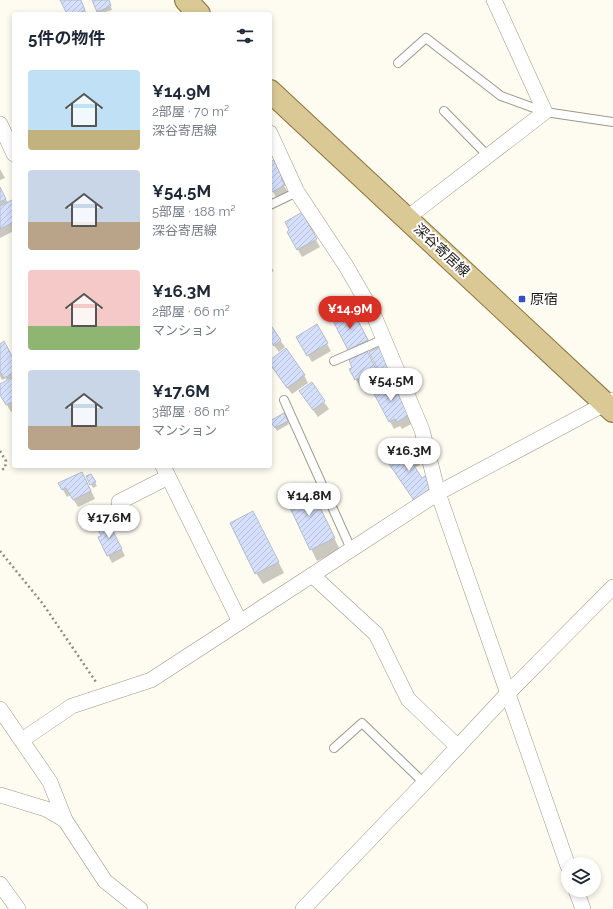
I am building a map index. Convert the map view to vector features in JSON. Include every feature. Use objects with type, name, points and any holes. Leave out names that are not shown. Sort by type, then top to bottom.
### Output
[{"type":"main road","points":[[186,0],[197,12]]},
{"type":"main road","name":"深谷寄居線","points":[[272,93],[610,405]]},
{"type":"street","points":[[408,218],[545,112],[494,0]]},
{"type":"street","points":[[0,124],[12,150]]},
{"type":"street","points":[[272,138],[297,192],[346,266],[372,310],[422,430],[438,493],[565,857]]},
{"type":"street","points":[[22,740],[72,706],[151,680],[438,493],[610,405]]},
{"type":"street","points":[[119,502],[166,471],[240,622]]},
{"type":"street","points":[[312,575],[376,634],[408,700],[458,747]]},
{"type":"street","points":[[303,909],[508,693],[613,588]]},
{"type":"street","points":[[0,709],[5,727],[22,740],[50,782],[65,820],[105,881],[140,909]]},
{"type":"street","points":[[0,795],[46,809],[65,820]]},
{"type":"street","points":[[1,886],[18,909]]},
{"type":"street","points":[[579,897],[583,909]]},
{"type":"lane","points":[[398,63],[426,38],[501,96],[545,112],[613,122]]},
{"type":"lane","points":[[444,111],[488,156]]},
{"type":"lane","points":[[272,204],[297,192]]},
{"type":"lane","points":[[334,361],[384,339]]},
{"type":"lane","points":[[284,400],[351,549]]},
{"type":"lane","points":[[334,748],[362,723],[424,783]]},
{"type":"path","points":[[0,451],[6,461],[5,468],[0,471]]},
{"type":"path","points":[[0,551],[42,604],[105,695]]},
{"type":"building","points":[[60,0],[81,0],[85,10],[81,12],[66,12]]},
{"type":"building","points":[[92,0],[109,0],[111,6],[97,12]]},
{"type":"building","points":[[276,159],[283,177],[281,178],[285,185],[272,192],[272,161]]},
{"type":"building","points":[[0,187],[6,199],[0,202]]},
{"type":"building","points":[[12,200],[12,223],[0,229],[0,206]]},
{"type":"building","points":[[302,212],[317,239],[297,250],[287,232],[289,230],[285,222]]},
{"type":"building","points":[[352,309],[368,340],[348,350],[332,319]]},
{"type":"building","points":[[317,324],[328,343],[307,356],[296,337]]},
{"type":"building","points":[[272,327],[281,340],[274,346],[272,343]]},
{"type":"building","points":[[4,341],[12,356],[12,374],[4,378],[0,371],[0,344]]},
{"type":"building","points":[[381,346],[392,369],[380,374],[369,352]]},
{"type":"building","points":[[286,348],[305,375],[287,388],[272,367],[272,358]]},
{"type":"building","points":[[367,351],[380,377],[361,386],[357,378],[355,380],[349,369],[352,368],[349,360]]},
{"type":"building","points":[[12,377],[12,402],[6,405],[0,395],[0,384]]},
{"type":"building","points":[[392,379],[411,414],[397,422],[395,419],[389,422],[372,390]]},
{"type":"building","points":[[312,382],[325,401],[313,410],[299,391]]},
{"type":"building","points":[[284,413],[288,421],[275,428],[272,424],[272,420]]},
{"type":"building","points":[[405,440],[417,457],[411,461],[422,478],[425,476],[433,490],[415,502],[387,461],[399,452],[395,447]]},
{"type":"building","points":[[82,472],[91,491],[73,500],[66,488],[62,490],[58,483]]},
{"type":"building","points":[[91,474],[96,482],[90,485],[86,476]]},
{"type":"building","points":[[308,483],[335,538],[310,550],[284,495]]},
{"type":"building","points":[[253,511],[279,562],[255,574],[230,523]]},
{"type":"building","points":[[108,521],[122,549],[107,556],[98,537],[101,536],[97,527]]},
{"type":"place","name":"原宿","points":[[522,299]]}]
